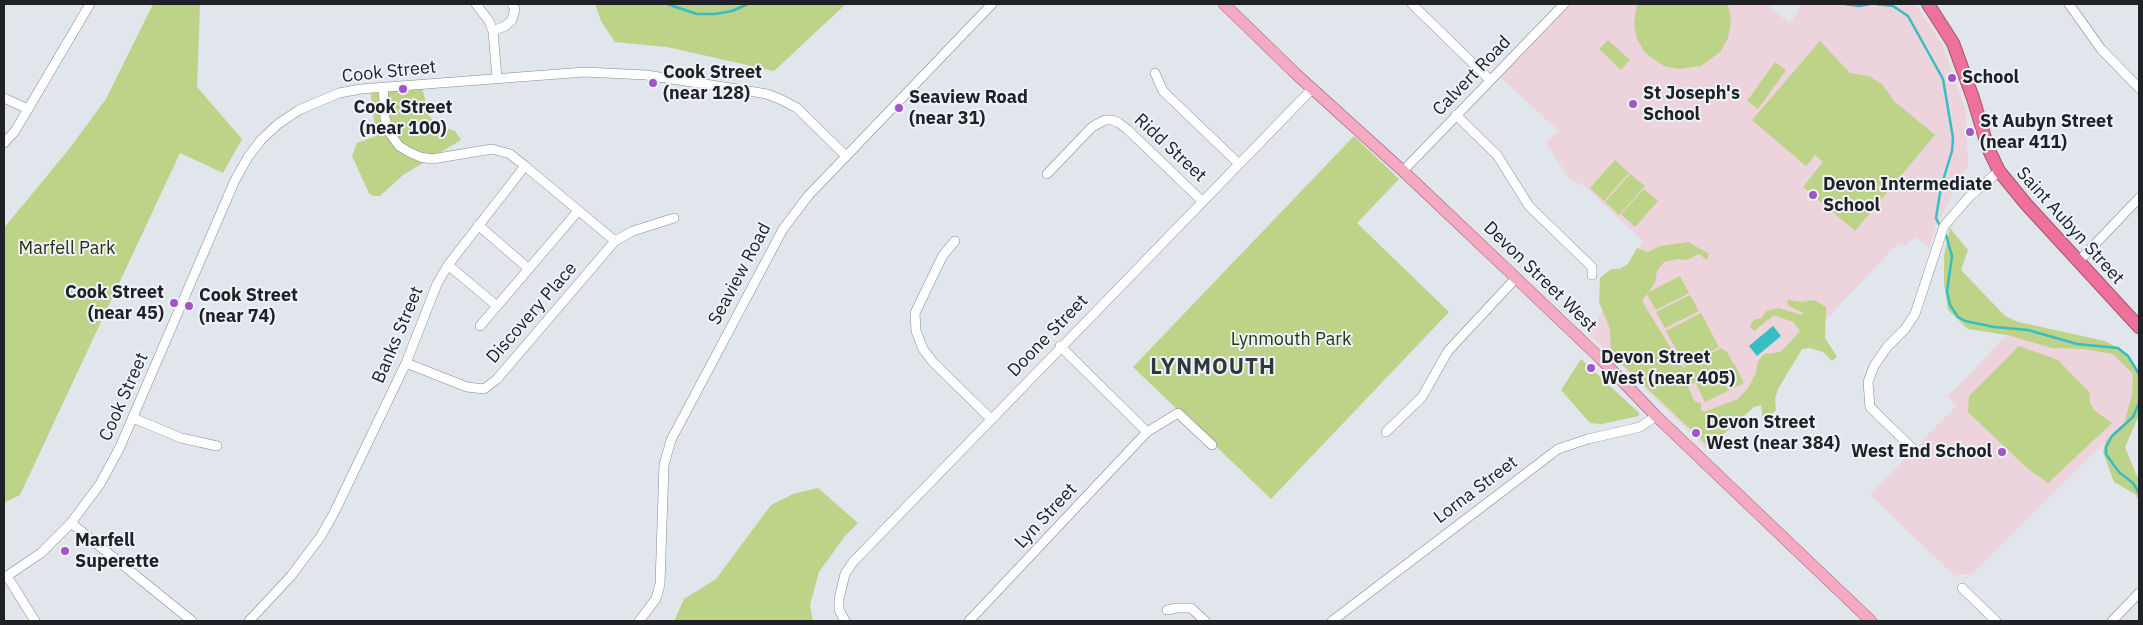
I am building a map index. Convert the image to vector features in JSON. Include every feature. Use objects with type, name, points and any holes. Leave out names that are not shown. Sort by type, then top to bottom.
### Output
[{"type":"highway","name":"Saint Aubyn Street","points":[[1928,4],[1953,43],[1971,90],[1991,157],[1999,171],[2021,198],[2139,328]]},
{"type":"main road","name":"Devon Street West","points":[[1224,4],[1312,89],[1403,171],[1516,278],[1656,416],[1871,621]]},
{"type":"street","points":[[4,143],[15,131],[90,4]]},
{"type":"street","points":[[476,4],[489,21],[493,31],[497,78]]},
{"type":"street","points":[[493,31],[506,26],[512,20],[515,9],[512,4]]},
{"type":"street","name":"Seaview Road","points":[[639,621],[656,599],[660,584],[663,470],[670,440],[783,229],[808,196],[992,4]]},
{"type":"street","points":[[1412,4],[1490,80]]},
{"type":"street","name":"Calvert Road","points":[[1403,171],[1564,4]]},
{"type":"street","points":[[2069,4],[2100,49],[2139,88]]},
{"type":"street","name":"Cook Street","points":[[6,577],[41,552],[71,523],[100,484],[133,418],[235,180],[248,156],[261,140],[278,124],[299,110],[339,93],[382,87],[609,72],[646,75],[767,94],[797,108],[846,156]]},
{"type":"street","points":[[1155,73],[1163,91],[1238,162]]},
{"type":"street","points":[[382,87],[385,118],[390,132],[399,146],[420,157],[432,159],[492,149],[510,154],[615,241]]},
{"type":"street","name":"Doone Street","points":[[845,621],[840,614],[839,606],[843,582],[848,568],[1238,162],[1312,89]]},
{"type":"street","points":[[4,98],[28,109]]},
{"type":"street","points":[[1456,116],[1498,155],[1529,206],[1592,267],[1592,275]]},
{"type":"street","name":"Ridd Street","points":[[1047,174],[1092,127],[1105,120],[1112,120],[1119,122],[1127,128],[1202,201]]},
{"type":"street","name":"Banks Street","points":[[249,621],[292,576],[321,536],[334,513],[406,363],[437,284],[448,265],[525,166]]},
{"type":"street","points":[[1912,448],[1870,406],[1868,382],[1874,366],[1887,347],[1905,329],[1915,314],[1944,226],[1969,197],[1999,171]]},
{"type":"street","points":[[2078,261],[2139,198]]},
{"type":"street","points":[[480,326],[578,211]]},
{"type":"street","name":"Discovery Place","points":[[406,363],[467,387],[484,389],[490,386],[615,241],[633,231],[674,218]]},
{"type":"street","points":[[478,225],[528,269]]},
{"type":"street","points":[[955,241],[944,255],[915,313],[916,330],[923,350],[990,419]]},
{"type":"street","points":[[448,265],[497,306]]},
{"type":"street","points":[[1386,432],[1422,397],[1448,351],[1516,278]]},
{"type":"street","points":[[1060,346],[1147,432]]},
{"type":"street","name":"Lyn Street","points":[[969,621],[1147,432],[1178,413],[1212,445]]},
{"type":"street","name":"Lorna Street","points":[[1332,621],[1548,456],[1571,444],[1640,428],[1656,416]]},
{"type":"street","points":[[133,418],[181,438],[217,446]]},
{"type":"street","points":[[71,523],[192,621]]},
{"type":"street","points":[[6,577],[35,621]]},
{"type":"street","points":[[1962,588],[1996,621]]},
{"type":"street","points":[[2112,621],[2139,593]]},
{"type":"street","points":[[1167,610],[1191,608],[1205,621]]},
{"type":"shaded area","name":"Devon Intermediate School","points":[[1571,4],[1767,4],[1790,24],[1802,4],[1915,4],[1943,46],[1966,111],[1968,165],[1936,226],[1929,248],[1915,236],[1905,246],[1898,243],[1706,448],[1589,334],[1643,241],[1582,184],[1571,181],[1546,143],[1559,131],[1500,77]]},
{"type":"shaded area","name":"West End School","points":[[2007,335],[2052,348],[2083,349],[2113,354],[2133,374],[2132,395],[2124,423],[1971,575],[1955,576],[1870,495],[1957,405],[1947,397]]},
{"type":"green space","name":"Marfell Park","points":[[153,4],[200,4],[197,87],[242,139],[223,173],[180,153],[20,495],[4,503],[4,228],[69,149],[106,99]]},
{"type":"green space","points":[[595,4],[846,4],[774,71],[667,47],[615,42],[601,21]]},
{"type":"green space","points":[[1637,4],[1728,4],[1731,22],[1728,38],[1720,52],[1701,66],[1679,69],[1664,66],[1645,53],[1637,39],[1634,23]]},
{"type":"green space","points":[[1608,40],[1630,60],[1621,70],[1599,49]]},
{"type":"green space","points":[[1820,41],[1850,73],[1869,76],[1883,85],[1894,101],[1935,135],[1855,231],[1803,187],[1823,162],[1815,155],[1806,166],[1752,120]]},
{"type":"green space","points":[[1775,62],[1786,70],[1758,109],[1747,101]]},
{"type":"green space","points":[[421,83],[429,116],[438,125],[455,131],[461,140],[403,175],[380,196],[373,196],[369,193],[352,156],[357,143],[376,136],[370,88]]},
{"type":"green space","name":"Lynmouth Park","points":[[1354,136],[1399,179],[1357,223],[1449,312],[1271,499],[1133,367]]},
{"type":"green space","points":[[1615,160],[1629,173],[1604,201],[1590,188]]},
{"type":"green space","points":[[1630,174],[1645,186],[1619,215],[1605,202]]},
{"type":"green space","points":[[1644,189],[1658,201],[1635,227],[1621,214]]},
{"type":"green space","points":[[1950,228],[1968,250],[1961,270],[2005,316],[2018,322],[2105,341],[2122,350],[2139,374],[2139,415],[2125,447],[2139,481],[2139,501],[2135,494],[2114,482],[2103,452],[2106,440],[2124,423],[2132,395],[2133,374],[2113,354],[2083,349],[2052,348],[2007,335],[1968,329],[1948,310],[1944,284],[1944,256]]},
{"type":"green space","points":[[1688,242],[1709,254],[1707,260],[1699,254],[1687,260],[1678,259],[1664,262],[1657,271],[1655,282],[1649,292],[1680,276],[1689,293],[1656,310],[1647,294],[1642,301],[1683,368],[1721,348],[1727,352],[1733,363],[1705,378],[1734,363],[1744,383],[1705,402],[1695,382],[1688,387],[1695,402],[1701,403],[1701,410],[1704,412],[1738,399],[1748,388],[1756,373],[1758,361],[1764,354],[1781,352],[1800,331],[1793,322],[1774,315],[1754,331],[1750,326],[1754,320],[1762,318],[1766,311],[1779,308],[1801,315],[1803,313],[1788,305],[1787,300],[1802,302],[1814,300],[1826,307],[1825,338],[1837,357],[1832,361],[1823,352],[1810,348],[1802,349],[1778,389],[1775,399],[1776,410],[1763,422],[1761,405],[1754,407],[1709,447],[1611,354],[1610,329],[1599,302],[1600,278],[1611,269],[1619,269],[1628,264],[1637,248],[1648,252],[1660,246]]},
{"type":"green space","points":[[1690,295],[1699,311],[1665,328],[1656,312]]},
{"type":"green space","points":[[1701,313],[1719,347],[1685,366],[1666,331]]},
{"type":"green space","points":[[2019,346],[2058,360],[2090,393],[2089,401],[2095,411],[2112,423],[2048,483],[2028,469],[1968,412],[1969,396]]},
{"type":"green space","points":[[1581,359],[1639,413],[1639,416],[1602,424],[1590,423],[1561,390]]},
{"type":"green space","points":[[818,488],[858,523],[845,536],[819,572],[810,605],[813,621],[674,621],[684,599],[716,579],[771,505],[793,494]]},
{"type":"water","points":[[1773,326],[1781,336],[1757,356],[1749,346]]},
{"type":"waterway","points":[[667,4],[697,14],[715,14],[732,11],[748,4]]},
{"type":"waterway","points":[[1845,4],[1859,6],[1870,4]]},
{"type":"waterway","points":[[1876,4],[1893,6],[1908,16],[1943,79],[1953,138],[1952,151],[1941,187],[1936,218],[1939,224]]},
{"type":"waterway","points":[[1946,235],[1952,256],[1947,291],[1950,305],[1958,317],[1965,321],[1994,327],[2028,330],[2077,344],[2118,348],[2128,356],[2139,374]]},
{"type":"waterway","points":[[2139,403],[2133,417],[2112,436],[2106,447],[2106,454],[2113,464],[2120,473],[2133,483],[2139,493]]},
{"type":"place","name":"School","points":[[1952,78]]},
{"type":"place","name":"Cook Street (near 128)","points":[[653,83]]},
{"type":"place","name":"Cook Street (near 100)","points":[[403,89]]},
{"type":"place","name":"St Joseph's School","points":[[1633,104]]},
{"type":"place","name":"Seaview Road (near 31)","points":[[899,108]]},
{"type":"place","name":"St Aubyn Street (near 411)","points":[[1970,132]]},
{"type":"place","name":"Devon Intermediate School","points":[[1813,195]]},
{"type":"place","name":"Cook Street (near 45)","points":[[174,303]]},
{"type":"place","name":"Cook Street (near 74)","points":[[189,306]]},
{"type":"place","name":"Devon Street West (near 405)","points":[[1591,368]]},
{"type":"place","name":"Devon Street West (near 384)","points":[[1696,433]]},
{"type":"place","name":"West End School","points":[[2002,452]]},
{"type":"place","name":"Marfell Superette","points":[[65,551]]},
{"type":"district","name":"LYNMOUTH","points":[[1213,368]]}]
